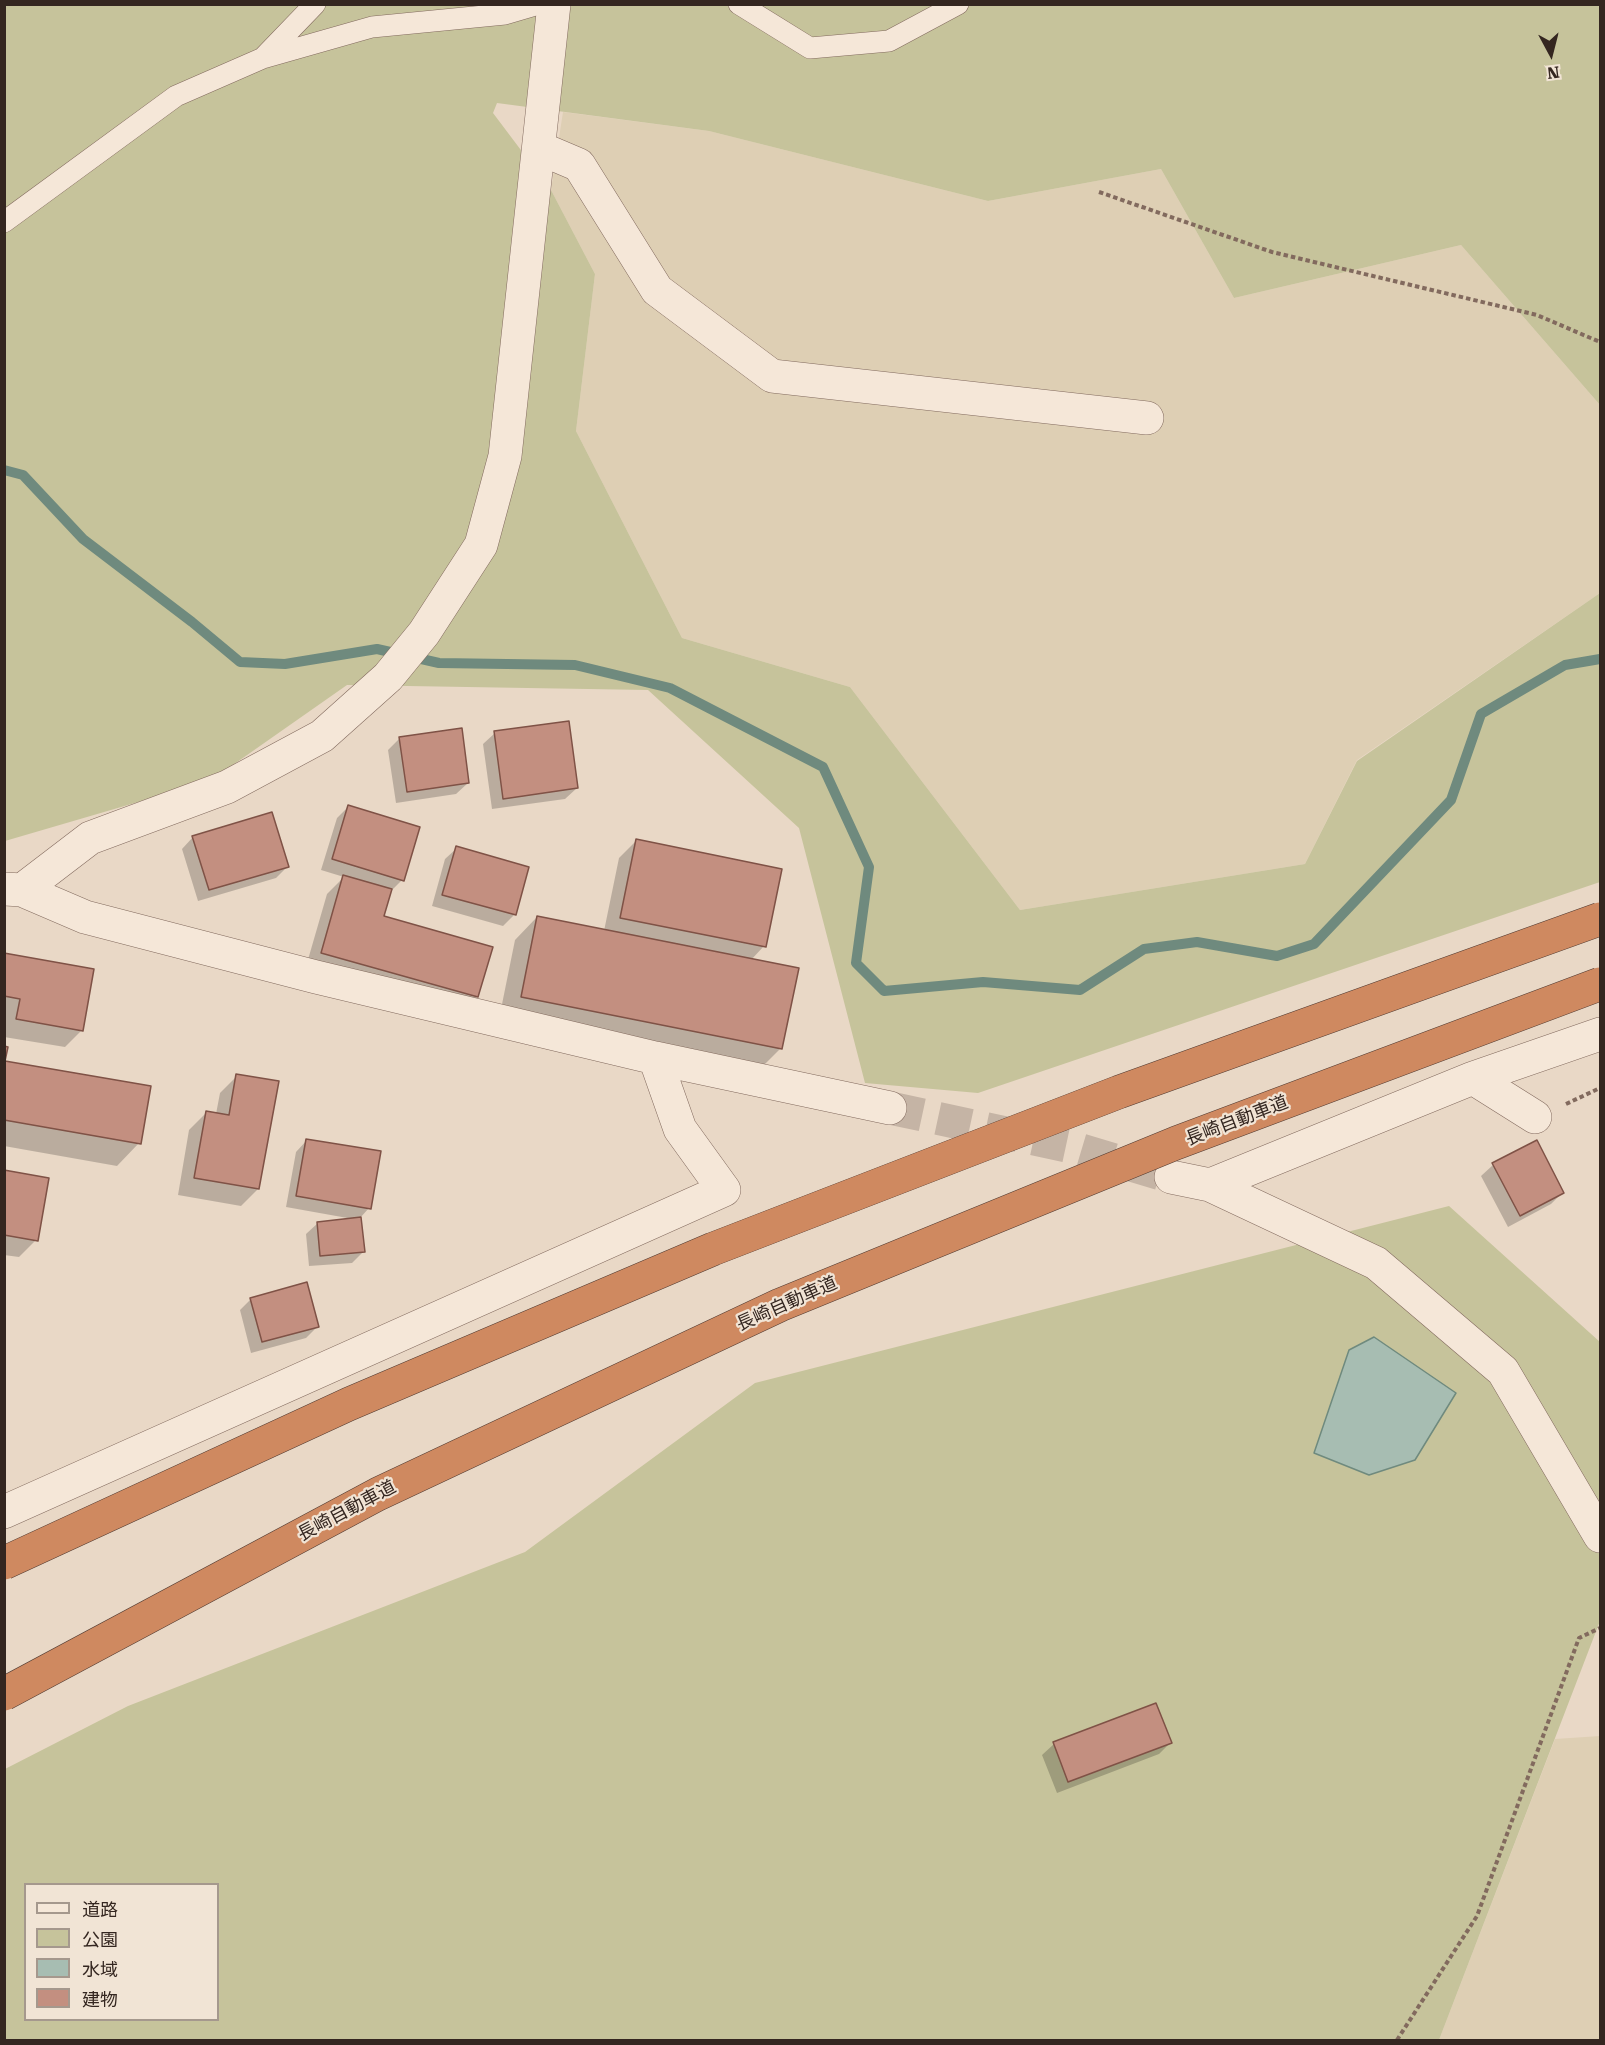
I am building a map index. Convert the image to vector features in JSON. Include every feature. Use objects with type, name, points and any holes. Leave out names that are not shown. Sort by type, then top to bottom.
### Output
[{"type":"highway","points":[[4,1563],[349,1404],[713,1249],[1119,1092],[1600,919]]},
{"type":"highway","name":"長崎自動車道","points":[[4,1694],[378,1494],[780,1305],[1176,1143],[1600,984]]},
{"type":"street","points":[[14,889],[90,838],[227,787],[322,736],[388,677],[424,633],[481,545],[505,456],[554,4]]},
{"type":"street","points":[[540,148],[579,165],[657,290],[772,376],[1147,418]]},
{"type":"street","points":[[14,889],[85,917],[316,977],[655,1058],[890,1108]]},
{"type":"street","points":[[1210,1185],[1473,1078],[1600,1034]]},
{"type":"street","points":[[4,1512],[724,1190],[680,1129],[655,1058]]},
{"type":"street","points":[[1473,1078],[1535,1117]]},
{"type":"street","points":[[1171,1177],[1210,1185],[1376,1263],[1503,1371],[1600,1536]]},
{"type":"lane","points":[[263,58],[315,4]]},
{"type":"lane","points":[[4,222],[176,96],[263,58],[372,27],[505,15],[539,4]]},
{"type":"lane","points":[[740,4],[810,48],[889,41],[958,4]]},
{"type":"path","points":[[1099,192],[1272,252],[1537,315],[1600,342]]},
{"type":"path","points":[[1397,2040],[1477,1916],[1579,1638],[1600,1628]]},
{"type":"shaded area","points":[[563,112],[709,131],[988,201],[1161,169],[1234,298],[1461,245],[1600,405],[1600,593],[1357,760],[1305,864],[1020,910],[850,687],[682,638],[576,431],[595,274],[551,190]]},
{"type":"shaded area","points":[[1600,1736],[1600,2040],[1439,2040],[1555,1739]]},
{"type":"green space","points":[[4,5],[1600,5],[1600,405],[1461,245],[1234,298],[1161,169],[988,201],[709,131],[497,103],[493,113],[551,190],[595,274],[576,431],[682,638],[850,687],[1020,910],[1305,864],[1357,761],[1600,593],[1600,882],[978,1093],[865,1083],[799,828],[648,690],[347,685],[210,781],[5,841]]},
{"type":"green space","points":[[1449,1206],[1600,1342],[1600,1621],[1439,2040],[5,2040],[5,1769],[128,1706],[525,1552],[755,1383]]},
{"type":"water","points":[[1374,1337],[1456,1393],[1415,1460],[1369,1475],[1314,1453],[1349,1350]]},
{"type":"building","points":[[569,721],[578,788],[503,799],[494,731]]},
{"type":"building","points":[[462,728],[469,783],[407,792],[399,737]]},
{"type":"building","points":[[348,805],[420,827],[404,881],[332,859]]},
{"type":"building","points":[[272,812],[289,867],[209,890],[192,836]]},
{"type":"building","points":[[636,839],[782,869],[766,947],[620,918]]},
{"type":"building","points":[[456,846],[529,867],[516,915],[442,895]]},
{"type":"building","points":[[343,875],[392,889],[384,916],[493,947],[478,997],[321,953]]},
{"type":"building","points":[[537,916],[799,968],[782,1049],[521,997]]},
{"type":"building","points":[[4,953],[94,969],[83,1031],[16,1019],[20,999],[4,996]]},
{"type":"building","points":[[4,1046],[8,1047],[5,1061],[151,1086],[141,1144],[4,1120]]},
{"type":"building","points":[[236,1074],[279,1081],[259,1189],[194,1178],[206,1111],[229,1115]]},
{"type":"building","points":[[306,1139],[381,1151],[371,1209],[296,1196]]},
{"type":"building","points":[[1537,1140],[1564,1193],[1520,1216],[1492,1163]]},
{"type":"building","points":[[4,1170],[49,1178],[38,1241],[4,1235]]},
{"type":"building","points":[[361,1217],[365,1252],[320,1256],[317,1222]]},
{"type":"building","points":[[307,1282],[319,1327],[262,1342],[250,1298]]},
{"type":"building","points":[[1156,1703],[1172,1743],[1068,1782],[1053,1742]]},
{"type":"waterway","points":[[4,470],[23,475],[83,539],[192,622],[240,662],[285,664],[377,649],[439,663],[575,665],[670,688],[823,767],[869,867],[856,963],[884,991],[983,982],[1080,990],[1144,949],[1197,942],[1277,956],[1314,944],[1451,800],[1481,714],[1565,665],[1600,659]]},
{"type":"tunnel","points":[[890,1108],[1071,1147],[1171,1177]]}]
